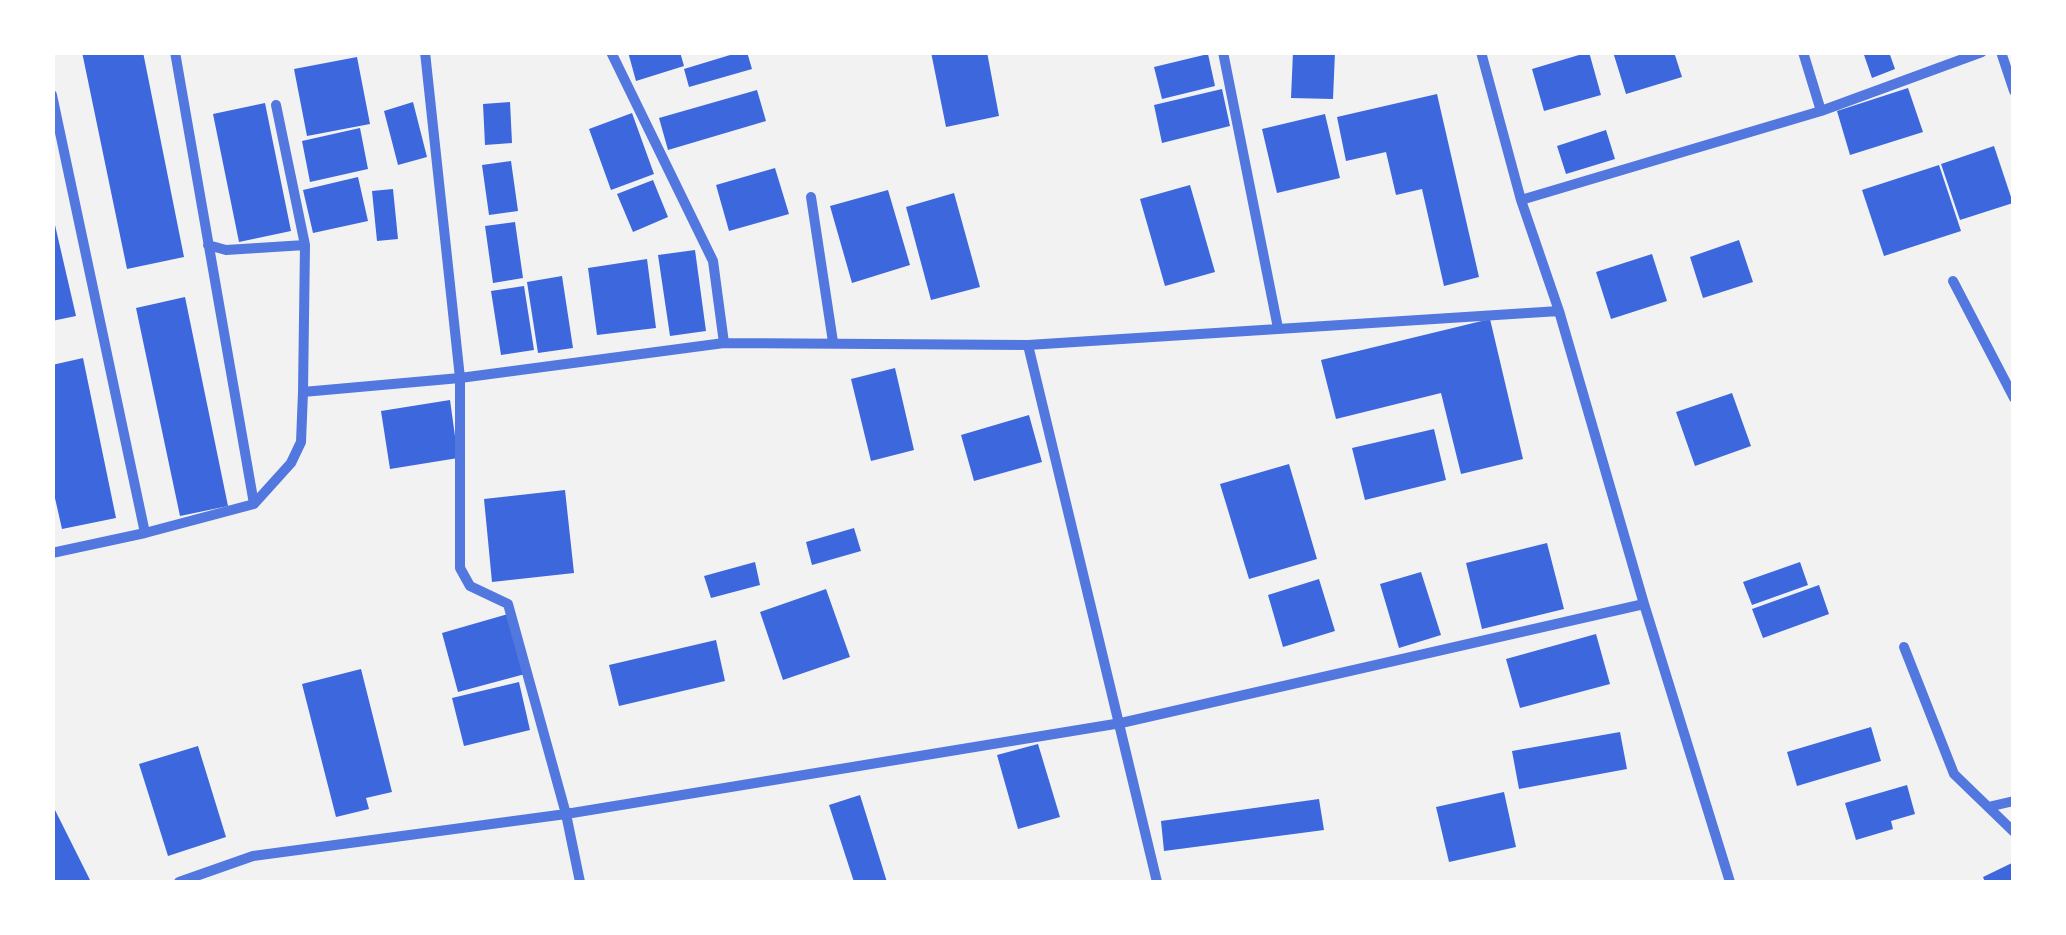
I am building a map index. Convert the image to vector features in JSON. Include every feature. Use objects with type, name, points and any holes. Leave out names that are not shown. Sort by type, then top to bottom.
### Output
[{"type":"street","points":[[175,52],[254,504]]},
{"type":"street","points":[[425,52],[460,378],[460,568],[470,586],[508,604],[566,814],[580,882]]},
{"type":"street","points":[[611,52],[713,262],[724,343]]},
{"type":"street","points":[[1224,52],[1278,328]]},
{"type":"street","points":[[1481,52],[1521,200],[1560,311],[1644,604],[1730,882]]},
{"type":"street","points":[[1803,52],[1821,110]]},
{"type":"street","points":[[1521,200],[1821,110],[1982,52]]},
{"type":"street","points":[[2001,52],[2014,91]]},
{"type":"street","points":[[52,95],[145,533]]},
{"type":"street","points":[[52,553],[254,504],[291,464],[300,442],[305,245],[276,105]]},
{"type":"street","points":[[812,196],[834,342]]},
{"type":"street","points":[[208,245],[226,250],[305,245]]},
{"type":"street","points":[[1953,280],[2014,398]]},
{"type":"street","points":[[303,392],[460,378],[724,343],[1028,345],[1560,311]]},
{"type":"street","points":[[1028,345],[1156,882]]},
{"type":"street","points":[[180,882],[253,856],[566,814],[1121,723],[1644,604]]},
{"type":"street","points":[[1904,646],[1954,774],[2014,832]]},
{"type":"street","points":[[1988,807],[2014,801]]},
{"type":"building","points":[[82,52],[143,52],[184,257],[127,269]]},
{"type":"building","points":[[628,52],[680,52],[684,66],[636,81]]},
{"type":"building","points":[[747,52],[752,69],[689,87],[684,69]]},
{"type":"building","points":[[931,52],[987,52],[999,116],[946,127]]},
{"type":"building","points":[[1293,52],[1335,52],[1333,99],[1291,98]]},
{"type":"building","points":[[1589,52],[1601,95],[1544,111],[1532,69]]},
{"type":"building","points":[[1613,52],[1674,52],[1682,77],[1626,94]]},
{"type":"building","points":[[1863,52],[1889,52],[1895,69],[1872,78]]},
{"type":"building","points":[[1208,54],[1215,86],[1162,99],[1154,67]]},
{"type":"building","points":[[357,57],[370,124],[307,136],[294,69]]},
{"type":"building","points":[[1908,88],[1923,132],[1850,155],[1837,111]]},
{"type":"building","points":[[1222,89],[1230,126],[1162,143],[1154,105]]},
{"type":"building","points":[[757,90],[766,121],[668,150],[659,118]]},
{"type":"building","points":[[1437,94],[1479,277],[1444,286],[1422,189],[1396,195],[1386,152],[1346,161],[1337,117]]},
{"type":"building","points":[[413,102],[427,157],[398,165],[384,111]]},
{"type":"building","points":[[510,102],[512,143],[485,145],[483,104]]},
{"type":"building","points":[[265,103],[291,231],[239,242],[213,114]]},
{"type":"building","points":[[632,113],[654,174],[611,190],[589,129]]},
{"type":"building","points":[[1325,114],[1340,178],[1277,193],[1262,129]]},
{"type":"building","points":[[360,128],[368,169],[310,182],[302,141]]},
{"type":"building","points":[[1606,130],[1615,159],[1566,174],[1557,146]]},
{"type":"building","points":[[1994,146],[2013,203],[1960,220],[1941,164]]},
{"type":"building","points":[[511,161],[518,211],[489,215],[482,165]]},
{"type":"building","points":[[1939,165],[1961,231],[1884,256],[1862,190]]},
{"type":"building","points":[[775,168],[789,214],[729,231],[716,185]]},
{"type":"building","points":[[358,177],[368,221],[313,233],[303,190]]},
{"type":"building","points":[[653,180],[668,217],[633,232],[617,194]]},
{"type":"building","points":[[1190,185],[1215,272],[1165,286],[1140,199]]},
{"type":"building","points":[[393,189],[398,239],[377,241],[372,191]]},
{"type":"building","points":[[888,190],[910,265],[852,283],[830,206]]},
{"type":"building","points":[[954,193],[980,287],[931,300],[906,207]]},
{"type":"building","points":[[52,212],[76,316],[52,321]]},
{"type":"building","points":[[515,222],[523,278],[493,283],[485,226]]},
{"type":"building","points":[[1739,240],[1753,282],[1703,298],[1690,257]]},
{"type":"building","points":[[695,250],[706,331],[670,336],[658,255]]},
{"type":"building","points":[[1652,254],[1667,301],[1611,319],[1596,272]]},
{"type":"building","points":[[647,259],[656,328],[597,335],[588,268]]},
{"type":"building","points":[[562,276],[573,348],[538,353],[527,282]]},
{"type":"building","points":[[524,286],[534,350],[501,355],[491,291]]},
{"type":"building","points":[[185,297],[228,506],[180,516],[136,308]]},
{"type":"building","points":[[1490,319],[1523,459],[1461,474],[1441,393],[1336,419],[1321,360]]},
{"type":"building","points":[[83,358],[116,518],[62,529],[52,485],[52,365]]},
{"type":"building","points":[[895,368],[914,450],[871,461],[851,379]]},
{"type":"building","points":[[1732,393],[1751,446],[1695,466],[1676,412]]},
{"type":"building","points":[[450,400],[458,458],[390,469],[381,411]]},
{"type":"building","points":[[1029,415],[1042,462],[974,481],[961,435]]},
{"type":"building","points":[[1434,429],[1446,480],[1365,500],[1352,448]]},
{"type":"building","points":[[1289,464],[1317,559],[1249,579],[1220,484]]},
{"type":"building","points":[[565,490],[574,573],[492,582],[484,499]]},
{"type":"building","points":[[854,528],[861,551],[812,565],[806,542]]},
{"type":"building","points":[[1547,543],[1564,609],[1482,629],[1466,563]]},
{"type":"building","points":[[755,562],[760,585],[711,598],[704,576]]},
{"type":"building","points":[[1800,562],[1808,585],[1752,605],[1743,582]]},
{"type":"building","points":[[1421,572],[1441,635],[1399,648],[1380,584]]},
{"type":"building","points":[[1319,579],[1335,631],[1283,647],[1268,595]]},
{"type":"building","points":[[1819,585],[1829,614],[1763,638],[1752,609]]},
{"type":"building","points":[[826,589],[850,657],[783,680],[760,612]]},
{"type":"building","points":[[508,614],[525,674],[458,692],[442,633]]},
{"type":"building","points":[[1596,634],[1610,684],[1520,708],[1506,659]]},
{"type":"building","points":[[716,640],[725,681],[619,706],[609,665]]},
{"type":"building","points":[[361,669],[392,792],[366,798],[369,809],[336,817],[302,684]]},
{"type":"building","points":[[519,682],[530,730],[464,746],[452,698]]},
{"type":"building","points":[[1871,727],[1881,761],[1797,786],[1787,752]]},
{"type":"building","points":[[1620,732],[1627,769],[1519,789],[1512,751]]},
{"type":"building","points":[[1038,744],[1060,817],[1018,829],[997,755]]},
{"type":"building","points":[[198,746],[226,837],[168,856],[139,764]]},
{"type":"building","points":[[1907,785],[1915,814],[1891,821],[1893,829],[1856,840],[1845,803]]},
{"type":"building","points":[[1504,792],[1516,847],[1449,862],[1436,807]]},
{"type":"building","points":[[860,795],[887,882],[854,882],[829,805]]},
{"type":"building","points":[[1319,799],[1324,830],[1164,851],[1161,821]]},
{"type":"building","points":[[52,804],[91,882],[52,882]]},
{"type":"building","points":[[2014,862],[2014,882],[1985,882],[1983,877]]}]
